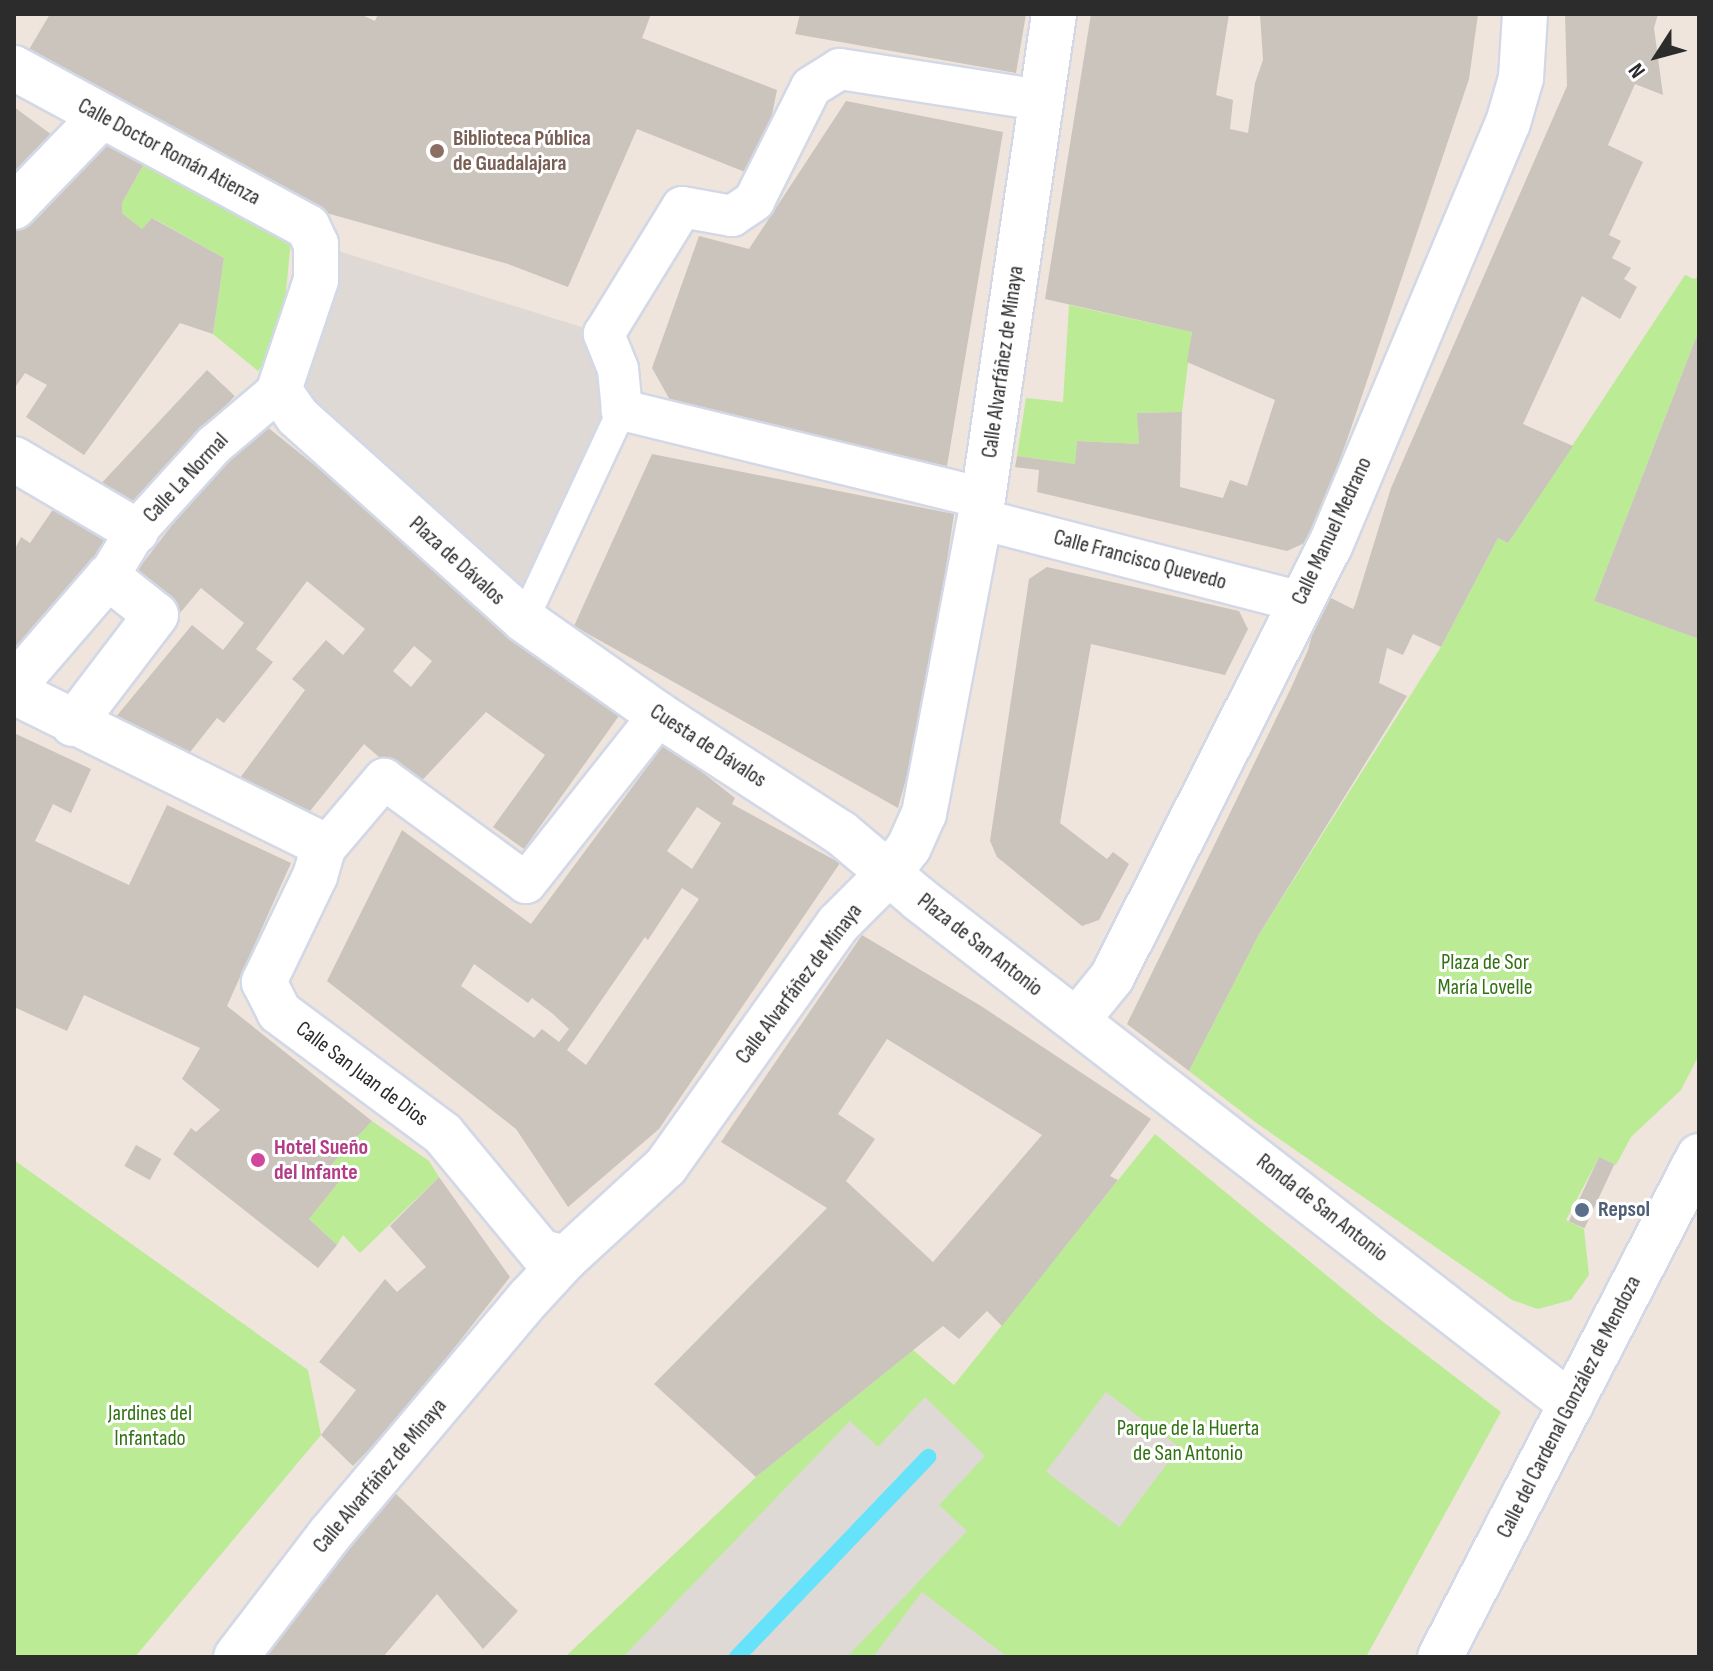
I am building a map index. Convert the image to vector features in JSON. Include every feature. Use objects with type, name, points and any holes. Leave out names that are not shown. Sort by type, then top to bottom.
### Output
[{"type":"street","name":"Calle Alvarfáñez de Minaya","points":[[236,1657],[330,1534],[566,1258],[666,1166],[838,924],[890,872],[909,847],[924,814],[981,508],[1054,14]]},
{"type":"street","name":"Calle Manuel Medrano","points":[[1071,1015],[1087,1008],[1112,977],[1330,546],[1508,123],[1521,78],[1525,14]]},
{"type":"street","name":"Calle Doctor Román Atienza","points":[[14,68],[308,227],[316,244],[316,280],[279,390]]},
{"type":"street","points":[[622,410],[618,369],[604,334],[682,207],[732,216],[754,201],[811,87],[840,69],[1041,100]]},
{"type":"street","points":[[14,207],[101,117]]},
{"type":"street","name":"Calle La Normal","points":[[108,577],[136,531],[214,445],[279,390]]},
{"type":"street","name":"Plaza de Dávalos","points":[[279,390],[297,416],[524,620]]},
{"type":"street","name":"Calle Francisco Quevedo","points":[[622,410],[981,508],[1300,602]]},
{"type":"street","points":[[18,471],[136,531]]},
{"type":"street","points":[[14,686],[108,577],[156,615],[73,724]]},
{"type":"street","name":"Cuesta de Dávalos","points":[[524,620],[659,715],[841,833],[890,872]]},
{"type":"street","points":[[14,692],[73,724],[313,840],[322,852]]},
{"type":"street","name":"Calle San Juan de Dios","points":[[566,1258],[541,1252],[443,1134],[279,1012],[264,982],[315,876],[322,852],[384,779],[526,883],[659,715]]},
{"type":"street","name":"Plaza de San Antonio","points":[[890,872],[919,899],[1071,1015]]},
{"type":"street","name":"Ronda de San Antonio","points":[[1071,1015],[1571,1404]]},
{"type":"street","name":"Calle del Cardenal González de Mendoza","points":[[1440,1657],[1699,1156]]},
{"type":"lane","name":"Plaza de Dávalos","points":[[524,620],[622,410]]},
{"type":"green space","points":[[146,160],[292,229],[281,344],[258,371],[213,334],[224,258],[153,218],[142,229],[122,213],[122,203]]},
{"type":"green space","name":"Plaza de Sor María Lovelle","points":[[1685,275],[1694,279],[1699,276],[1699,330],[1594,601],[1699,639],[1699,1055],[1681,1090],[1631,1137],[1616,1165],[1599,1157],[1566,1220],[1584,1229],[1589,1275],[1571,1300],[1538,1309],[1512,1300],[1255,1122],[1189,1071],[1258,936],[1441,647],[1498,538],[1508,543]]},
{"type":"green space","points":[[1069,305],[1192,332],[1182,412],[1138,413],[1139,444],[1077,441],[1075,464],[1017,456],[1026,398],[1063,402]]},
{"type":"green space","points":[[372,1121],[429,1161],[439,1177],[360,1253],[343,1235],[337,1245],[309,1219],[343,1177],[330,1166]]},
{"type":"green space","name":"Parque de la Huerta de San Antonio","points":[[1155,1134],[1382,1321],[1501,1412],[1366,1657],[565,1657],[756,1477],[913,1350],[954,1385]]},
{"type":"green space","name":"Jardines del Infantado","points":[[14,1160],[308,1370],[321,1435],[135,1657],[14,1657]]},
{"type":"shaded area","points":[[316,244],[604,334],[622,410],[524,620],[297,416]]},
{"type":"shaded area","points":[[1106,1392],[1179,1447],[1119,1527],[1046,1472]]},
{"type":"shaded area","points":[[925,1397],[985,1456],[939,1505],[967,1531],[847,1657],[623,1657],[850,1421],[878,1447]]},
{"type":"shaded area","points":[[922,1592],[981,1637],[1008,1657],[873,1657]]},
{"type":"building","name":"Biblioteca Pública de Guadalajara","points":[[50,14],[360,14],[375,21],[378,14],[651,14],[642,38],[777,90],[769,129],[750,174],[637,129],[568,287],[508,264],[330,214],[237,173],[24,58]]},
{"type":"building","points":[[800,14],[1026,14],[1016,73],[795,34]]},
{"type":"building","points":[[1091,14],[1229,14],[1216,95],[1233,100],[1230,129],[1248,133],[1255,83],[1263,60],[1260,14],[1478,14],[1469,79],[1349,434],[1311,540],[1287,551],[1037,492],[1039,470],[1015,467],[1017,456],[1075,464],[1077,441],[1139,444],[1137,413],[1182,412],[1180,487],[1223,498],[1230,480],[1247,486],[1275,400],[1187,362],[1192,332],[1045,299]]},
{"type":"building","points":[[1565,14],[1658,14],[1654,28],[1663,95],[1635,84],[1608,145],[1643,162],[1609,235],[1621,241],[1612,258],[1631,268],[1624,279],[1637,287],[1620,319],[1582,296],[1523,424],[1573,446],[1508,543],[1498,538],[1441,647],[1413,634],[1403,655],[1387,648],[1379,683],[1407,696],[1258,936],[1189,1071],[1127,1024],[1291,688],[1308,650],[1323,594],[1353,609],[1355,605],[1391,488],[1567,86]]},
{"type":"building","points":[[846,101],[1003,132],[947,466],[675,409],[652,368],[699,236],[749,249]]},
{"type":"building","points":[[14,107],[52,135],[29,183],[14,199]]},
{"type":"building","points":[[95,136],[146,160],[122,203],[122,213],[142,229],[152,218],[224,258],[213,334],[180,323],[84,455],[26,417],[47,385],[25,373],[14,389],[14,216]]},
{"type":"building","points":[[1699,330],[1699,639],[1594,601]]},
{"type":"building","points":[[207,370],[235,396],[122,517],[94,491]]},
{"type":"building","points":[[255,417],[621,713],[524,849],[493,827],[545,755],[486,712],[415,788],[364,744],[310,811],[237,782],[305,690],[292,679],[326,640],[343,655],[365,629],[307,581],[256,649],[273,662],[224,723],[217,718],[183,761],[105,730],[192,625],[223,650],[244,623],[201,588],[180,613],[133,576]],"holes":[[[414,646],[432,661],[411,687],[393,671]]]},
{"type":"building","points":[[652,454],[954,514],[924,713],[898,808],[574,626]]},
{"type":"building","points":[[63,495],[125,535],[14,672],[14,551],[21,537],[30,543]]},
{"type":"building","points":[[1047,567],[1239,611],[1248,629],[1225,675],[1091,644],[1060,823],[1107,859],[1113,852],[1129,864],[1099,920],[1082,926],[997,857],[990,841],[1029,579]]},
{"type":"building","points":[[14,733],[91,769],[71,813],[53,804],[35,841],[129,885],[167,805],[291,863],[227,1006],[372,1121],[330,1166],[343,1177],[309,1219],[337,1245],[318,1268],[173,1154],[191,1128],[196,1132],[220,1110],[182,1079],[200,1048],[84,995],[67,1031],[14,1007]]},
{"type":"building","points":[[665,743],[735,798],[732,804],[840,863],[659,1129],[568,1207],[516,1129],[327,981],[402,830],[531,924]],"holes":[[[697,807],[721,823],[692,869],[667,851]],[[682,888],[699,899],[586,1065],[567,1050],[645,937],[648,940]],[[474,964],[528,1003],[532,998],[569,1029],[559,1042],[542,1029],[534,1038],[461,986]]]},
{"type":"building","points":[[862,935],[981,1006],[1151,1119],[1110,1176],[1118,1180],[1002,1326],[987,1311],[959,1339],[943,1326],[756,1477],[654,1384],[827,1208],[721,1142]],"holes":[[[887,1039],[1042,1135],[933,1262],[846,1181],[875,1139],[838,1114]]]},
{"type":"building","points":[[136,1145],[161,1159],[150,1180],[124,1166]]},
{"type":"building","points":[[1599,1157],[1614,1164],[1584,1229],[1569,1221]]},
{"type":"building","points":[[439,1177],[510,1277],[396,1422],[353,1466],[321,1435],[356,1390],[319,1362],[385,1279],[397,1292],[426,1267],[390,1226]]},
{"type":"building","points":[[394,1492],[518,1611],[483,1649],[437,1594],[383,1657],[253,1657],[316,1582],[320,1586]]},
{"type":"waterway","points":[[737,1657],[928,1457]]},
{"type":"place","name":"Biblioteca Pública de Guadalajara","points":[[437,151]]},
{"type":"place","name":"Hotel Sueño del Infante","points":[[258,1160]]},
{"type":"place","name":"Repsol","points":[[1582,1210]]}]
